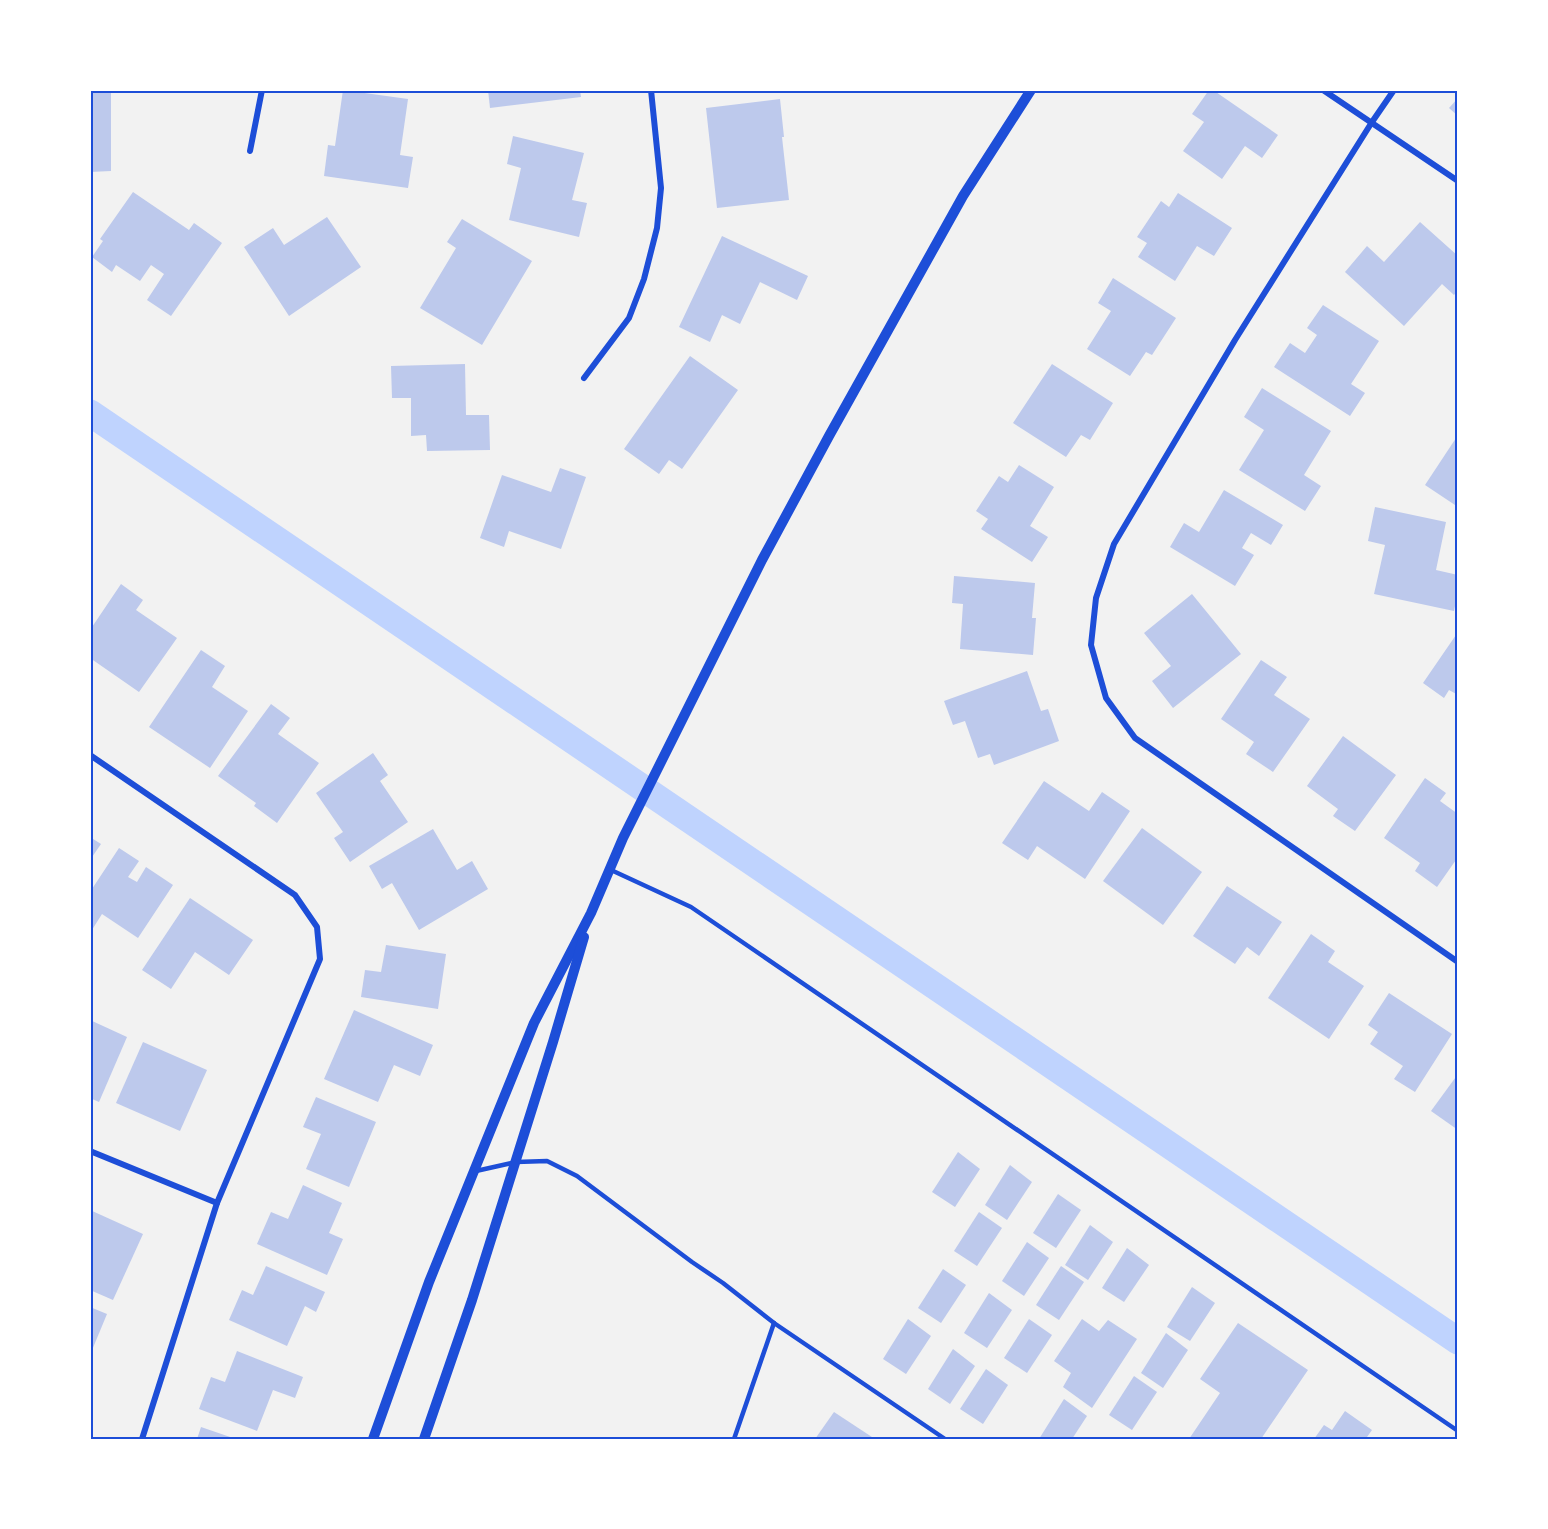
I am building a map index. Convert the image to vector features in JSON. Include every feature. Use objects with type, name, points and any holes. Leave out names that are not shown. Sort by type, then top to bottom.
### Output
[{"type":"street","points":[[250,152],[262,90]]},
{"type":"street","points":[[584,378],[629,318],[644,279],[657,228],[660,188],[651,90]]},
{"type":"street","points":[[373,1439],[429,1282],[534,1023],[591,913],[623,838],[762,560],[829,436],[963,196],[1031,90]]},
{"type":"street","points":[[1323,90],[1458,181]]},
{"type":"street","points":[[1394,90],[1235,340],[1114,543],[1096,598],[1090,645],[1106,698],[1135,738],[1458,963]]},
{"type":"street","points":[[90,755],[295,895],[317,927],[320,959],[217,1203],[142,1439]]},
{"type":"street","points":[[424,1439],[516,1162],[591,913]]},
{"type":"street","points":[[90,1151],[217,1203]]},
{"type":"lane","points":[[610,869],[691,907],[1458,1431]]},
{"type":"lane","points":[[474,1172],[516,1162],[547,1161],[577,1176],[774,1323],[945,1439]]},
{"type":"lane","points":[[734,1439],[774,1323]]},
{"type":"building","points":[[90,90],[111,90],[111,171],[90,172]]},
{"type":"building","points":[[343,90],[408,99],[400,155],[413,157],[408,188],[324,176],[328,145],[335,146]]},
{"type":"building","points":[[488,90],[580,90],[581,97],[490,108]]},
{"type":"building","points":[[1209,90],[1213,90],[1278,135],[1262,158],[1245,146],[1222,179],[1183,151],[1204,122],[1192,114]]},
{"type":"building","points":[[1458,98],[1458,116],[1449,108]]},
{"type":"building","points":[[780,99],[789,200],[717,208],[706,108]]},
{"type":"building","points":[[513,136],[584,153],[572,200],[587,203],[579,237],[509,220],[521,168],[507,164]]},
{"type":"building","points":[[133,192],[189,230],[194,223],[222,243],[171,316],[147,300],[164,274],[151,265],[140,281],[116,265],[112,272],[92,257],[103,241],[100,239]]},
{"type":"building","points":[[1178,193],[1232,228],[1214,256],[1197,246],[1175,281],[1138,257],[1147,243],[1137,237],[1161,201],[1169,207]]},
{"type":"building","points":[[327,217],[361,267],[289,316],[244,247],[273,228],[284,245]]},
{"type":"building","points":[[462,219],[532,261],[482,345],[420,308],[456,248],[447,242]]},
{"type":"building","points":[[1420,222],[1458,256],[1458,290],[1454,295],[1442,284],[1404,326],[1345,272],[1367,246],[1384,262]]},
{"type":"building","points":[[722,236],[808,276],[797,300],[760,282],[740,324],[722,315],[710,342],[679,327]]},
{"type":"building","points":[[1113,278],[1176,318],[1152,355],[1146,352],[1130,376],[1087,349],[1111,311],[1098,303]]},
{"type":"building","points":[[1323,305],[1379,341],[1351,384],[1365,393],[1350,416],[1274,367],[1290,343],[1305,353],[1317,335],[1307,328]]},
{"type":"building","points":[[690,356],[738,390],[682,469],[669,460],[659,474],[624,449]]},
{"type":"building","points":[[465,364],[466,415],[489,415],[490,450],[427,451],[426,435],[411,436],[411,398],[392,398],[391,366]]},
{"type":"building","points":[[1052,364],[1113,403],[1090,440],[1081,435],[1066,457],[1013,423]]},
{"type":"building","points":[[1262,388],[1331,431],[1304,475],[1321,486],[1305,511],[1239,470],[1264,430],[1244,417]]},
{"type":"building","points":[[1458,435],[1458,507],[1425,485]]},
{"type":"building","points":[[1019,465],[1054,487],[1030,526],[1048,537],[1032,562],[981,529],[988,519],[976,511],[999,476],[1008,482]]},
{"type":"building","points":[[560,468],[586,477],[561,549],[509,531],[504,547],[480,538],[502,475],[551,492]]},
{"type":"building","points":[[1224,490],[1283,525],[1271,545],[1251,533],[1242,548],[1254,555],[1235,586],[1170,547],[1184,523],[1199,532]]},
{"type":"building","points":[[1375,507],[1446,522],[1436,570],[1458,575],[1454,611],[1374,594],[1385,545],[1368,541]]},
{"type":"building","points":[[954,576],[1035,583],[1032,618],[1036,618],[1033,655],[960,649],[963,604],[952,603]]},
{"type":"building","points":[[121,584],[143,600],[136,610],[177,638],[139,692],[90,658],[90,630]]},
{"type":"building","points":[[1192,594],[1241,654],[1173,708],[1152,681],[1171,666],[1144,633]]},
{"type":"building","points":[[1458,632],[1458,695],[1449,690],[1444,698],[1423,683]]},
{"type":"building","points":[[201,650],[225,666],[212,687],[248,711],[210,768],[149,727]]},
{"type":"building","points":[[1261,660],[1287,677],[1274,695],[1310,719],[1273,772],[1246,754],[1254,742],[1221,719]]},
{"type":"building","points":[[1027,671],[1041,711],[1048,709],[1059,741],[994,765],[990,754],[978,758],[965,721],[953,725],[944,701]]},
{"type":"building","points":[[271,704],[290,718],[278,734],[319,763],[277,823],[254,806],[256,803],[218,776]]},
{"type":"building","points":[[1343,736],[1396,775],[1355,831],[1333,816],[1338,809],[1307,786]]},
{"type":"building","points":[[373,753],[388,775],[380,781],[408,822],[350,862],[334,838],[343,832],[316,793]]},
{"type":"building","points":[[1425,778],[1446,793],[1440,801],[1458,814],[1458,857],[1437,887],[1415,871],[1420,863],[1384,838]]},
{"type":"building","points":[[1044,781],[1089,811],[1102,792],[1130,811],[1085,879],[1037,846],[1028,860],[1002,843]]},
{"type":"building","points":[[1142,828],[1202,872],[1163,925],[1103,881]]},
{"type":"building","points":[[433,829],[457,870],[472,861],[488,889],[419,930],[392,883],[382,889],[369,866]]},
{"type":"building","points":[[90,837],[101,844],[90,860]]},
{"type":"building","points":[[119,848],[139,861],[128,877],[137,882],[146,867],[173,885],[138,938],[102,914],[90,933],[90,892]]},
{"type":"building","points":[[1227,886],[1282,922],[1259,956],[1247,947],[1235,964],[1193,936]]},
{"type":"building","points":[[190,898],[253,940],[229,975],[195,952],[171,989],[142,970]]},
{"type":"building","points":[[1311,934],[1335,951],[1328,962],[1364,986],[1329,1039],[1268,998]]},
{"type":"building","points":[[386,945],[446,954],[438,1009],[361,997],[365,970],[381,972]]},
{"type":"building","points":[[1389,993],[1452,1034],[1415,1092],[1394,1079],[1403,1066],[1370,1044],[1378,1032],[1368,1025]]},
{"type":"building","points":[[354,1010],[433,1045],[420,1076],[394,1065],[378,1102],[324,1079]]},
{"type":"building","points":[[90,1020],[127,1037],[99,1102],[90,1098]]},
{"type":"building","points":[[143,1042],[207,1070],[180,1131],[116,1103]]},
{"type":"building","points":[[1458,1074],[1458,1130],[1431,1111]]},
{"type":"building","points":[[316,1097],[376,1122],[349,1187],[306,1169],[321,1134],[303,1127]]},
{"type":"building","points":[[958,1152],[980,1169],[955,1207],[932,1192]]},
{"type":"building","points":[[1010,1165],[1032,1182],[1007,1220],[985,1205]]},
{"type":"building","points":[[303,1185],[342,1203],[329,1233],[343,1239],[327,1275],[257,1244],[271,1212],[288,1219]]},
{"type":"building","points":[[1058,1194],[1081,1210],[1056,1248],[1033,1233]]},
{"type":"building","points":[[90,1210],[143,1234],[113,1300],[90,1290]]},
{"type":"building","points":[[979,1212],[1002,1228],[977,1266],[954,1251]]},
{"type":"building","points":[[1090,1225],[1113,1242],[1088,1280],[1065,1265]]},
{"type":"building","points":[[1027,1242],[1049,1258],[1024,1296],[1002,1281]]},
{"type":"building","points":[[1127,1248],[1149,1265],[1124,1302],[1102,1288]]},
{"type":"building","points":[[266,1266],[325,1292],[316,1312],[305,1306],[287,1346],[229,1320],[242,1290],[253,1295]]},
{"type":"building","points":[[1061,1266],[1084,1282],[1059,1320],[1036,1305]]},
{"type":"building","points":[[943,1269],[966,1285],[941,1323],[918,1308]]},
{"type":"building","points":[[1192,1287],[1215,1303],[1190,1341],[1167,1327]]},
{"type":"building","points":[[989,1293],[1012,1310],[987,1348],[964,1333]]},
{"type":"building","points":[[90,1307],[107,1314],[90,1355]]},
{"type":"building","points":[[908,1319],[931,1336],[906,1374],[883,1359]]},
{"type":"building","points":[[1029,1319],[1052,1335],[1027,1373],[1004,1358]]},
{"type":"building","points":[[1082,1319],[1099,1331],[1108,1320],[1137,1339],[1092,1408],[1063,1387],[1071,1373],[1054,1361]]},
{"type":"building","points":[[1238,1323],[1308,1370],[1261,1439],[1189,1439],[1220,1393],[1200,1379]]},
{"type":"building","points":[[1166,1333],[1188,1350],[1163,1388],[1141,1373]]},
{"type":"building","points":[[953,1349],[975,1366],[950,1404],[928,1389]]},
{"type":"building","points":[[237,1351],[303,1377],[295,1398],[273,1390],[257,1431],[199,1409],[211,1377],[225,1382]]},
{"type":"building","points":[[986,1369],[1008,1385],[983,1424],[960,1409]]},
{"type":"building","points":[[1134,1376],[1157,1392],[1132,1430],[1109,1415]]},
{"type":"building","points":[[1064,1399],[1087,1416],[1072,1439],[1039,1439]]},
{"type":"building","points":[[1345,1411],[1372,1430],[1367,1437],[1370,1439],[1314,1439],[1324,1425],[1332,1430]]},
{"type":"building","points":[[834,1412],[875,1439],[815,1439]]},
{"type":"building","points":[[201,1427],[236,1439],[197,1439]]},
{"type":"waterway","points":[[90,413],[1458,1341]]}]
